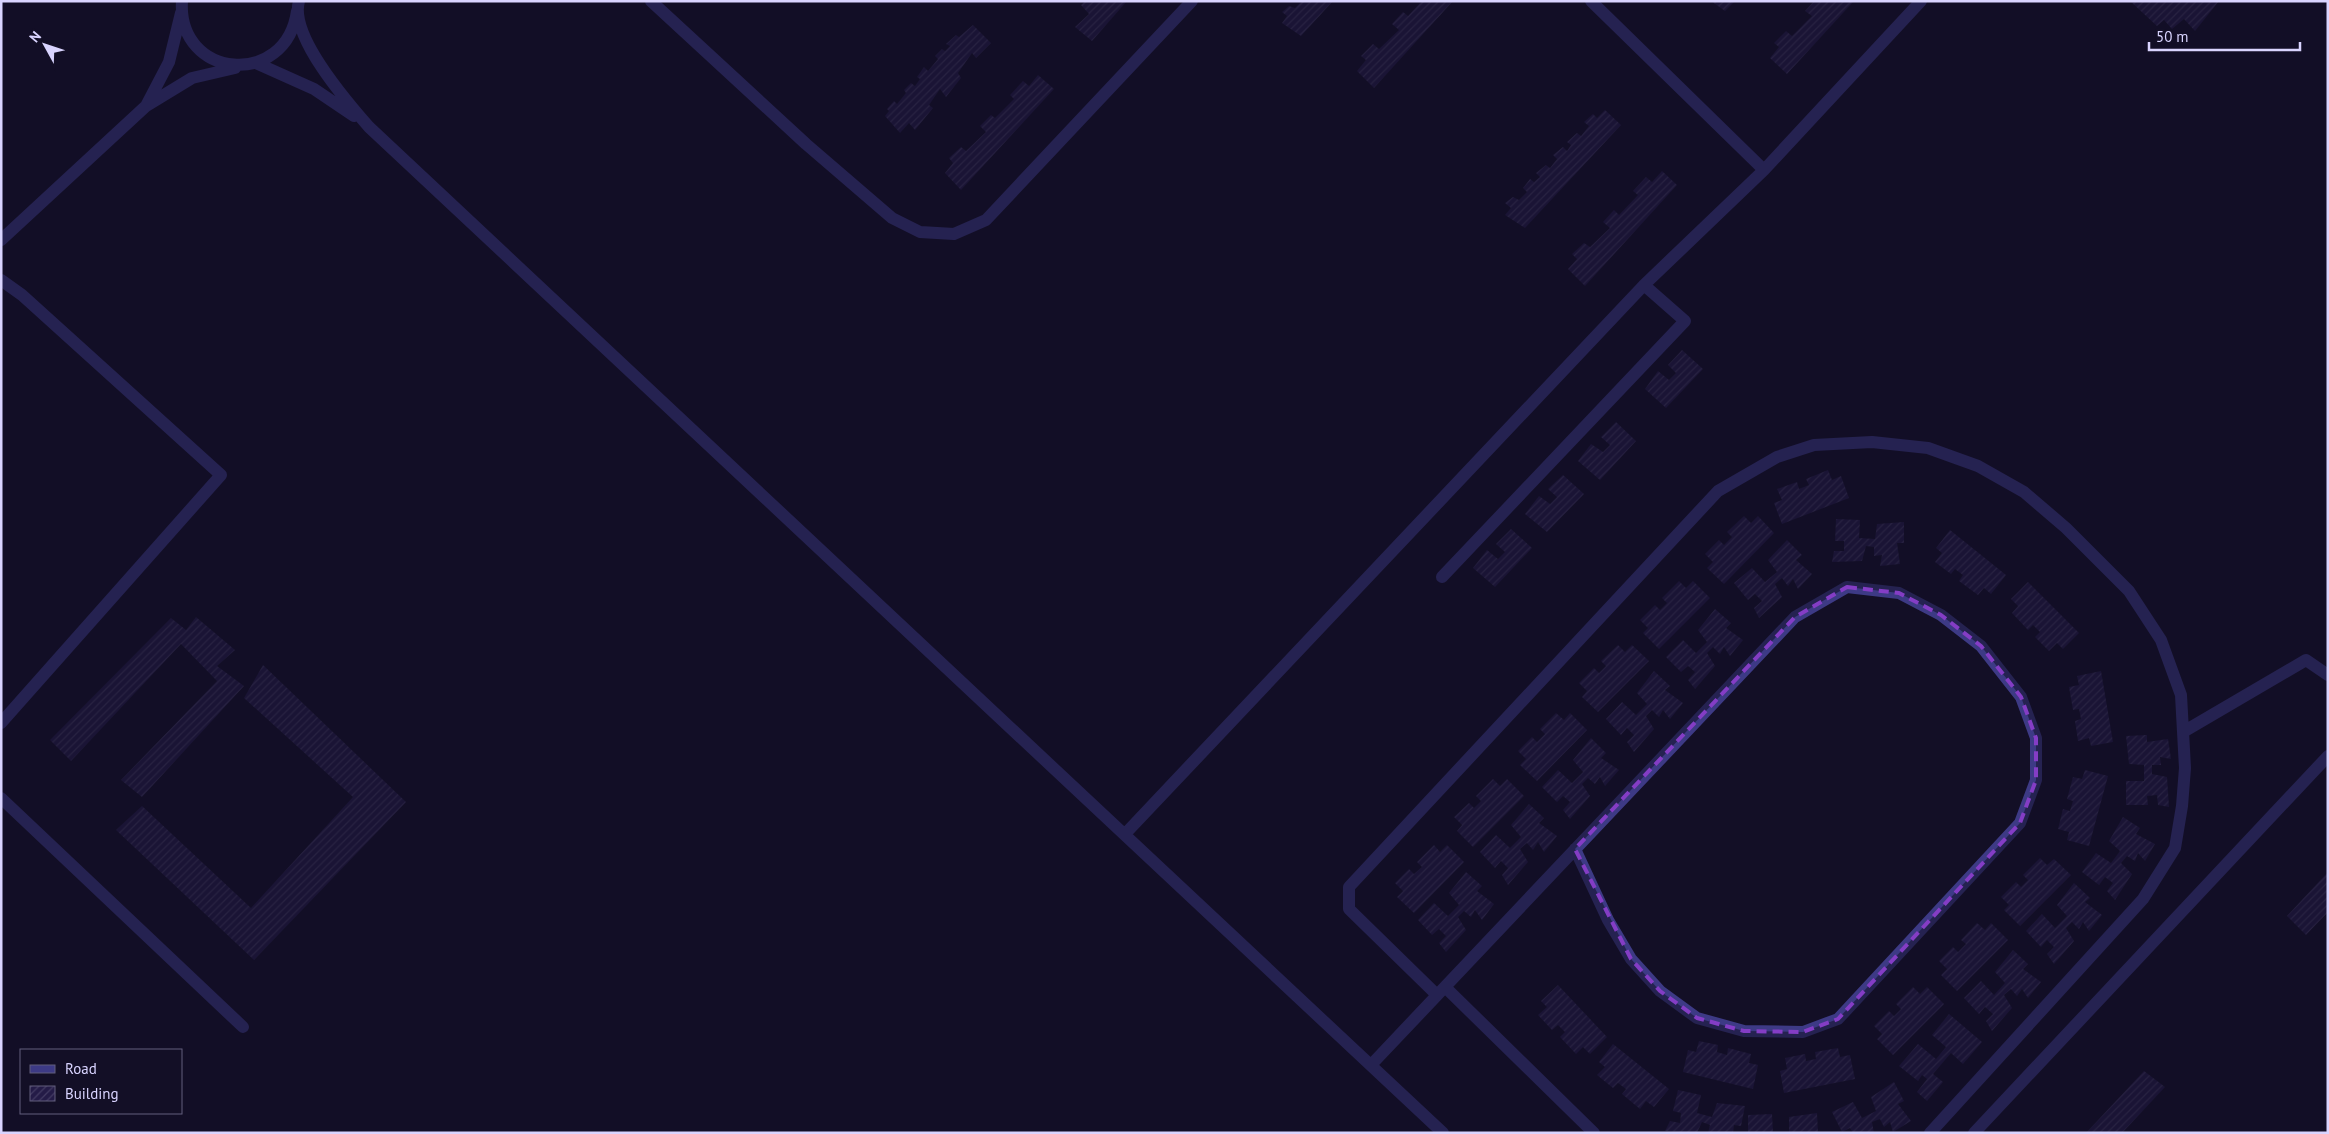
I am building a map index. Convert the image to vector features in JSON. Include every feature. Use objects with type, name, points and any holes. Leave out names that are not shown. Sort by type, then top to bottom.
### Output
[{"type":"street","points":[[651,1],[806,144],[892,218],[920,232],[954,234],[986,220],[1192,1]]},
{"type":"street","points":[[1591,1],[1764,170]]},
{"type":"street","points":[[1126,834],[1644,285],[1764,170],[1921,1]]},
{"type":"street","points":[[1,240],[146,106],[192,78],[256,63],[274,54],[287,40],[295,22],[298,3]]},
{"type":"street","points":[[298,3],[308,40],[328,79],[369,127],[1126,834],[1443,1133]]},
{"type":"street","points":[[181,7],[184,27],[193,44],[207,56],[225,64],[240,66]]},
{"type":"street","points":[[146,106],[169,62],[181,7]]},
{"type":"street","points":[[256,63],[314,89],[369,127]]},
{"type":"street","points":[[1,280],[22,296],[221,475],[1,723]]},
{"type":"street","points":[[1442,577],[1685,321],[1644,285]]},
{"type":"street","points":[[1594,1133],[1441,991],[1348,909],[1349,887],[1718,491],[1777,457],[1814,445],[1872,442],[1928,448],[1978,466],[2024,492],[2066,528],[2129,591],[2161,640],[2181,695],[2185,768],[2182,806],[2175,848],[2143,899],[1930,1133]]},
{"type":"street","points":[[1371,1065],[1795,616],[1847,588],[1899,593],[1941,615],[1981,646],[2021,697],[2036,738],[2036,780],[2020,823],[1838,1019],[1803,1032],[1744,1031],[1697,1018],[1660,990],[1631,959],[1608,920],[1575,850]]},
{"type":"street","points":[[2183,732],[2306,660],[2328,675]]},
{"type":"street","points":[[1974,1133],[2328,756]]},
{"type":"street","points":[[1,798],[243,1027]]},
{"type":"highlighted area","points":[[1847,587],[1899,593],[1941,615],[1981,646],[2021,697],[2036,738],[2036,780],[2020,823],[1838,1019],[1803,1032],[1744,1031],[1697,1018],[1660,991],[1631,959],[1575,849],[1795,617]]},
{"type":"building","points":[[1085,1],[1127,1],[1092,41],[1075,27],[1089,14],[1081,5]]},
{"type":"building","points":[[1302,1],[1333,1],[1301,36],[1282,23],[1287,16],[1282,12],[1289,6],[1295,8]]},
{"type":"building","points":[[1422,1],[1453,1],[1374,88],[1357,71],[1366,60],[1361,56],[1373,44],[1379,49],[1399,30],[1392,24],[1403,12],[1408,16]]},
{"type":"building","points":[[1711,1],[1735,1],[1725,11]]},
{"type":"building","points":[[1814,1],[1854,1],[1787,74],[1770,58],[1779,47],[1774,43],[1786,31],[1792,36],[1812,16],[1805,11]]},
{"type":"building","points":[[2130,1],[2219,1],[2195,31],[2184,19],[2172,29],[2164,20],[2157,26]]},
{"type":"building","points":[[973,25],[991,43],[976,58],[972,53],[958,73],[961,78],[946,97],[940,89],[929,105],[933,108],[915,130],[909,123],[900,133],[885,116],[889,111],[887,109],[894,101],[897,104],[906,93],[904,90],[911,83],[915,86],[920,79],[917,77],[924,67],[928,71],[938,59],[935,56],[942,49],[945,51],[950,46],[946,44],[956,35],[959,37]]},
{"type":"building","points":[[1038,75],[1054,89],[961,190],[945,173],[953,163],[949,158],[961,147],[966,151],[986,132],[980,126],[991,115],[995,118],[1014,99],[1010,95],[1023,81],[1029,86]]},
{"type":"building","points":[[1605,110],[1621,125],[1525,228],[1505,215],[1511,208],[1505,203],[1513,197],[1519,200],[1527,192],[1523,188],[1530,179],[1534,182],[1540,177],[1536,173],[1546,165],[1550,168],[1557,159],[1553,155],[1563,147],[1567,151],[1571,145],[1567,142],[1577,133],[1581,136],[1589,126],[1584,122],[1593,114],[1597,118]]},
{"type":"building","points":[[1662,171],[1677,185],[1585,286],[1568,269],[1577,259],[1572,254],[1584,243],[1590,247],[1610,228],[1603,222],[1614,210],[1619,215],[1638,195],[1633,191],[1646,177],[1652,182]]},
{"type":"building","points":[[1682,350],[1703,369],[1666,408],[1645,389],[1658,371],[1669,380],[1676,373],[1668,365]]},
{"type":"building","points":[[1616,422],[1636,441],[1600,480],[1578,461],[1591,444],[1603,452],[1610,445],[1601,437]]},
{"type":"building","points":[[1828,470],[1832,480],[1841,476],[1849,498],[1782,524],[1774,503],[1782,500],[1777,489],[1797,482],[1799,489],[1809,485],[1806,479]]},
{"type":"building","points":[[1563,475],[1584,494],[1547,532],[1525,514],[1539,496],[1550,504],[1557,497],[1548,489]]},
{"type":"building","points":[[1744,516],[1751,523],[1758,516],[1774,533],[1724,584],[1707,568],[1713,562],[1705,554],[1719,540],[1724,545],[1732,537],[1727,532]]},
{"type":"building","points":[[1836,519],[1860,520],[1859,538],[1875,539],[1877,524],[1904,522],[1904,543],[1897,543],[1900,564],[1880,566],[1882,555],[1874,556],[1874,547],[1866,546],[1862,561],[1832,562],[1834,551],[1844,551],[1844,541],[1835,541]]},
{"type":"building","points":[[1511,529],[1532,548],[1495,587],[1473,568],[1487,550],[1498,559],[1505,552],[1496,544]]},
{"type":"building","points":[[1950,530],[2006,575],[1991,594],[1984,588],[1978,595],[1959,581],[1963,575],[1955,569],[1951,574],[1935,562],[1942,553],[1936,548]]},
{"type":"building","points":[[1787,540],[1802,555],[1796,560],[1812,574],[1798,589],[1793,579],[1788,586],[1782,578],[1775,584],[1782,597],[1759,618],[1754,608],[1762,601],[1755,594],[1748,600],[1734,583],[1752,568],[1765,582],[1777,572],[1768,560]]},
{"type":"building","points":[[1679,581],[1686,588],[1693,581],[1710,598],[1659,649],[1643,633],[1648,628],[1640,620],[1655,605],[1660,610],[1667,603],[1662,598]]},
{"type":"building","points":[[2028,582],[2079,633],[2063,649],[2057,643],[2049,651],[2035,637],[2040,632],[2033,625],[2028,630],[2012,613],[2018,606],[2011,599]]},
{"type":"building","points":[[1715,609],[1731,623],[1726,628],[1743,640],[1730,656],[1724,647],[1720,654],[1713,647],[1707,653],[1715,666],[1695,689],[1688,680],[1695,672],[1688,666],[1681,672],[1666,657],[1683,640],[1696,653],[1707,642],[1698,630]]},
{"type":"building","points":[[196,617],[235,650],[217,666],[244,686],[142,797],[121,780],[217,681],[181,644],[71,761],[50,740],[171,618],[186,630]]},
{"type":"building","points":[[1618,645],[1625,652],[1632,645],[1649,661],[1598,712],[1582,697],[1587,691],[1579,683],[1594,668],[1599,673],[1606,666],[1601,661]]},
{"type":"building","points":[[263,665],[406,802],[254,960],[116,830],[142,806],[251,908],[353,797],[244,698]]},
{"type":"building","points":[[1654,671],[1670,686],[1665,690],[1683,703],[1670,719],[1663,710],[1659,717],[1652,710],[1646,716],[1654,729],[1634,752],[1627,742],[1634,735],[1627,728],[1621,735],[1606,719],[1622,702],[1636,715],[1647,704],[1637,693]]},
{"type":"building","points":[[2101,671],[2113,742],[2091,746],[2089,738],[2078,741],[2075,721],[2081,719],[2079,709],[2073,710],[2069,687],[2079,685],[2077,676]]},
{"type":"building","points":[[1556,713],[1564,720],[1570,713],[1587,730],[1537,781],[1520,765],[1526,759],[1518,751],[1532,737],[1537,742],[1545,734],[1540,729]]},
{"type":"building","points":[[2147,735],[2147,742],[2168,739],[2171,759],[2160,757],[2161,765],[2152,765],[2152,774],[2167,777],[2169,807],[2158,805],[2157,795],[2147,796],[2148,805],[2126,805],[2126,781],[2144,781],[2144,765],[2129,764],[2126,736]]},
{"type":"building","points":[[1591,738],[1606,753],[1601,758],[1619,770],[1605,786],[1600,777],[1595,784],[1588,778],[1582,784],[1590,796],[1570,819],[1563,810],[1570,802],[1563,796],[1557,802],[1542,787],[1558,770],[1572,783],[1583,772],[1573,760]]},
{"type":"building","points":[[2085,770],[2108,776],[2089,846],[2067,840],[2069,832],[2058,829],[2063,809],[2070,811],[2073,801],[2067,799],[2073,777],[2082,779]]},
{"type":"building","points":[[1493,779],[1500,786],[1507,779],[1524,796],[1473,847],[1457,831],[1462,825],[1454,817],[1469,803],[1474,808],[1481,801],[1476,796]]},
{"type":"building","points":[[1529,804],[1544,818],[1539,823],[1557,836],[1544,852],[1538,842],[1533,850],[1527,843],[1520,849],[1528,862],[1508,885],[1502,875],[1508,868],[1501,861],[1495,868],[1480,852],[1496,835],[1510,848],[1521,837],[1511,825]]},
{"type":"building","points":[[2123,817],[2140,828],[2136,834],[2155,844],[2145,861],[2138,853],[2135,861],[2127,856],[2121,863],[2132,874],[2115,900],[2107,891],[2113,883],[2105,877],[2099,885],[2082,872],[2096,853],[2111,863],[2120,851],[2109,841]]},
{"type":"building","points":[[1434,845],[1440,852],[1447,845],[1464,862],[1414,913],[1397,897],[1403,891],[1395,883],[1409,869],[1414,874],[1422,867],[1417,862]]},
{"type":"building","points":[[2040,858],[2047,865],[2054,859],[2071,875],[2020,926],[2004,910],[2009,905],[2001,897],[2016,882],[2021,887],[2028,880],[2023,875]]},
{"type":"building","points":[[1466,872],[1482,886],[1477,891],[1494,904],[1482,920],[1475,910],[1471,917],[1464,911],[1458,917],[1466,930],[1446,952],[1439,943],[1446,936],[1439,929],[1432,935],[1418,920],[1434,903],[1448,916],[1459,905],[1449,893]]},
{"type":"building","points":[[2328,872],[2328,912],[2306,935],[2287,916]]},
{"type":"building","points":[[2074,883],[2090,898],[2085,902],[2102,915],[2089,931],[2083,922],[2079,929],[2072,922],[2066,928],[2074,941],[2054,964],[2047,954],[2054,947],[2047,940],[2041,947],[2026,931],[2042,914],[2055,928],[2067,916],[2057,905]]},
{"type":"building","points":[[1977,923],[1985,930],[1991,923],[2008,940],[1957,991],[1941,975],[1947,969],[1939,961],[1953,947],[1958,952],[1966,944],[1961,940]]},
{"type":"building","points":[[2013,950],[2028,964],[2023,969],[2041,982],[2028,998],[2022,989],[2017,996],[2011,989],[2004,995],[2012,1008],[1992,1031],[1986,1021],[1993,1014],[1985,1007],[1979,1014],[1964,998],[1981,981],[1994,995],[2005,983],[1995,972]]},
{"type":"building","points":[[1558,985],[1607,1037],[1590,1054],[1583,1047],[1576,1054],[1560,1037],[1565,1032],[1558,1025],[1552,1030],[1538,1015],[1547,1007],[1541,1001]]},
{"type":"building","points":[[1913,987],[1920,994],[1927,987],[1944,1004],[1893,1055],[1877,1039],[1882,1034],[1874,1026],[1889,1011],[1894,1016],[1901,1009],[1896,1004]]},
{"type":"building","points":[[1949,1014],[1982,1042],[1963,1064],[1951,1053],[1933,1074],[1943,1082],[1927,1101],[1917,1092],[1927,1079],[1922,1075],[1918,1081],[1899,1066],[1918,1044],[1936,1059],[1946,1047],[1932,1035]]},
{"type":"building","points":[[1699,1041],[1718,1045],[1717,1052],[1727,1055],[1728,1048],[1751,1054],[1749,1063],[1758,1065],[1753,1089],[1683,1072],[1688,1050],[1696,1052]]},
{"type":"building","points":[[1613,1044],[1669,1089],[1654,1107],[1646,1101],[1640,1109],[1622,1094],[1626,1089],[1618,1083],[1613,1088],[1597,1075],[1605,1067],[1599,1062]]},
{"type":"building","points":[[1838,1048],[1840,1057],[1850,1055],[1855,1079],[1784,1093],[1780,1071],[1787,1069],[1785,1058],[1805,1054],[1806,1061],[1816,1059],[1815,1052]]},
{"type":"building","points":[[2144,1071],[2165,1087],[2122,1133],[2086,1133]]},
{"type":"building","points":[[1894,1082],[1904,1101],[1898,1104],[1911,1121],[1893,1132],[1890,1122],[1884,1127],[1880,1119],[1872,1122],[1874,1133],[1853,1133],[1850,1128],[1842,1132],[1832,1112],[1853,1102],[1862,1118],[1876,1111],[1871,1097]]},
{"type":"building","points":[[1678,1090],[1701,1095],[1697,1113],[1712,1117],[1717,1103],[1745,1106],[1741,1126],[1734,1125],[1733,1133],[1708,1133],[1710,1125],[1702,1122],[1697,1133],[1665,1131],[1670,1121],[1680,1123],[1681,1113],[1673,1111]]},
{"type":"building","points":[[1817,1113],[1818,1133],[1789,1133],[1789,1117]]},
{"type":"building","points":[[1772,1114],[1773,1133],[1748,1133],[1748,1115]]}]
